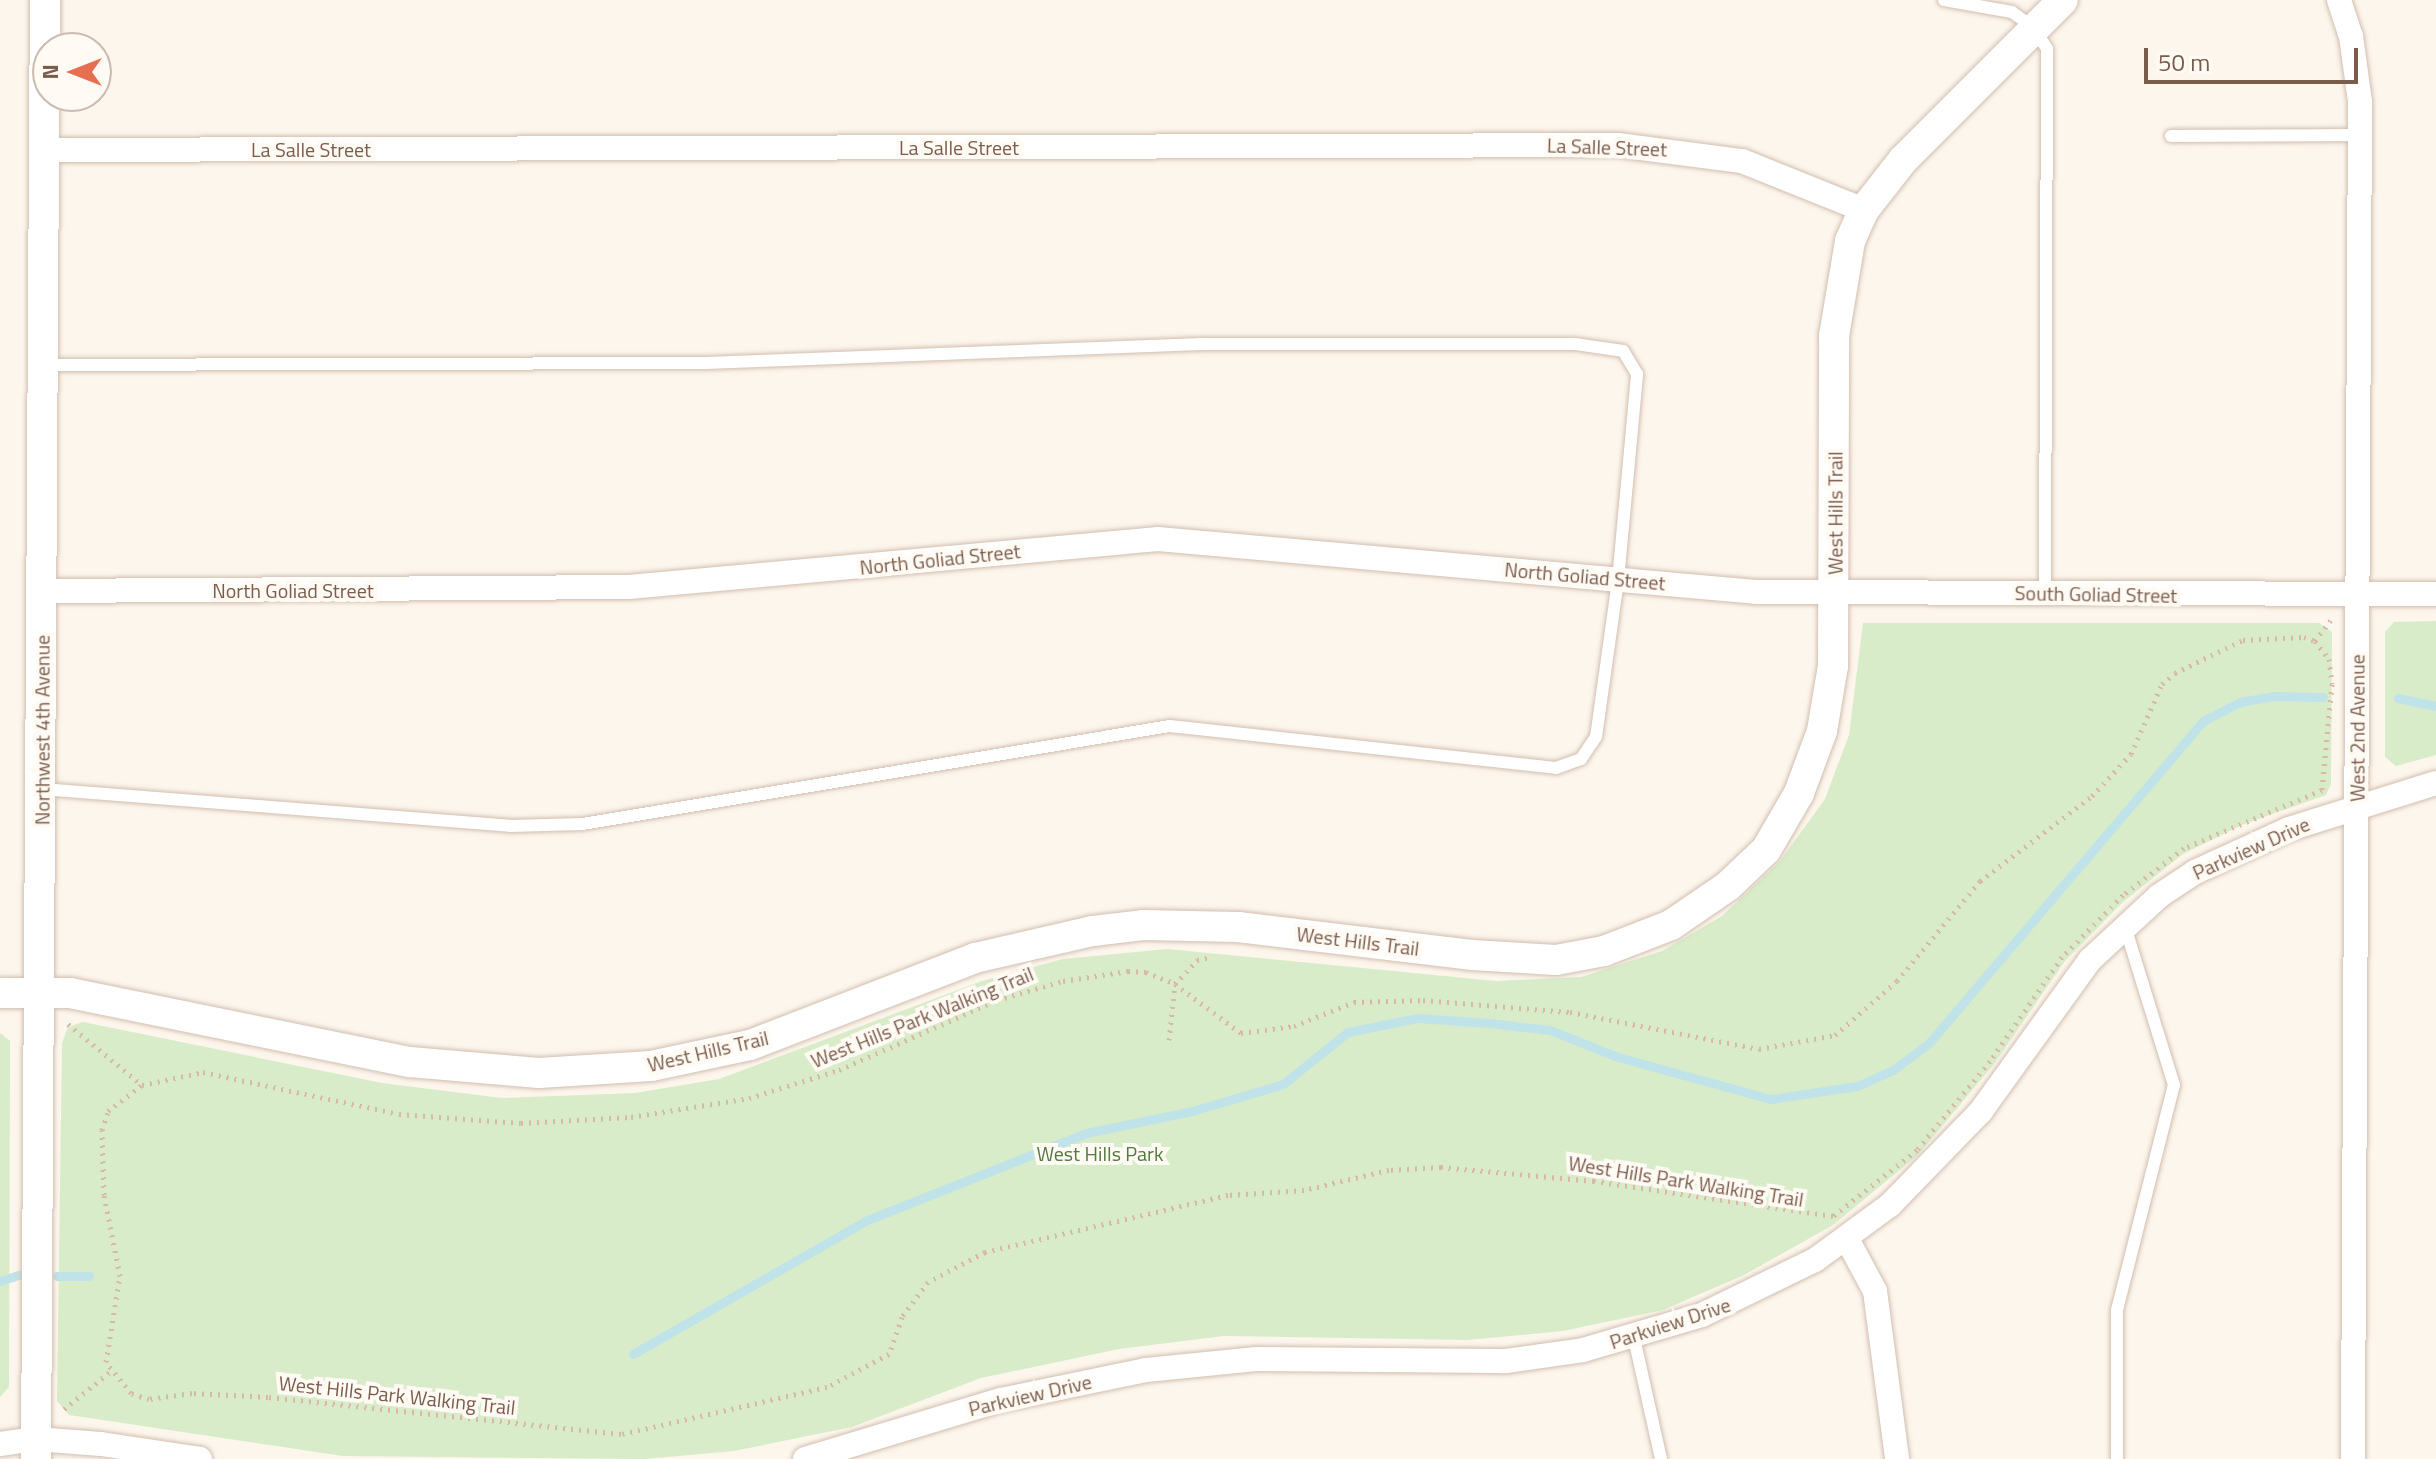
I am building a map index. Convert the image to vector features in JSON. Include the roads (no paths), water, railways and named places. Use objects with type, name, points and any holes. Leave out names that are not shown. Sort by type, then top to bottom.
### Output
[{"type":"street","name":"Northwest 4th Avenue","points":[[36,1449],[45,0]]},
{"type":"street","name":"West Hills Trail","points":[[0,993],[41,992],[83,996],[410,1062],[539,1073],[651,1066],[735,1048],[799,1029],[975,958],[1052,938],[1143,925],[1238,927],[1472,955],[1556,960],[1604,951],[1671,925],[1728,886],[1766,850],[1799,793],[1822,731],[1833,666],[1836,301],[1850,241],[1864,210],[1903,160],[2063,0]]},
{"type":"street","name":"West 2nd Avenue","points":[[2339,0],[2357,68],[2360,135],[2353,1459]]},
{"type":"street","name":"La Salle Street","points":[[43,150],[1618,145],[1742,161],[1864,210]]},
{"type":"street","name":"North Goliad Street","points":[[43,591],[629,587],[1158,539],[1618,580],[1835,593]]},
{"type":"street","name":"South Goliad Street","points":[[1835,593],[2357,597],[2436,594]]},
{"type":"street","name":"Parkview Drive","points":[[805,1459],[1001,1400],[1146,1370],[1256,1359],[1506,1361],[1634,1338],[1761,1290],[1847,1239],[1956,1141],[2009,1076],[2061,997],[2125,927],[2195,872],[2357,804],[2436,783]]},
{"type":"street","points":[[1847,1239],[1875,1291],[1897,1459]]},
{"type":"street","points":[[0,1444],[200,1459]]},
{"type":"lane","points":[[1944,0],[2012,12],[2034,28],[2047,49],[2045,594]]},
{"type":"lane","points":[[2171,136],[2360,135]]},
{"type":"lane","points":[[41,789],[510,826],[583,824],[1170,726],[1556,768],[1581,759],[1596,737],[1618,580],[1637,374],[1623,351],[1575,344],[1201,344],[706,363],[43,365]]},
{"type":"lane","points":[[2117,1459],[2117,1310],[2174,1085],[2125,927]]},
{"type":"lane","points":[[1634,1338],[1661,1459]]},
{"type":"waterway","points":[[633,1354],[865,1221],[1086,1133],[1192,1111],[1283,1084],[1348,1032],[1417,1018],[1490,1023],[1550,1030],[1618,1057],[1771,1099],[1857,1086],[1893,1070],[1929,1043],[2203,721],[2240,702],[2275,696],[2323,697]]},
{"type":"waterway","points":[[2398,698],[2436,706]]},
{"type":"waterway","points":[[0,1281],[19,1275]]},
{"type":"waterway","points":[[57,1276],[89,1276]]},
{"type":"park label","name":"West Hills Park","points":[[1100,1153]]}]
